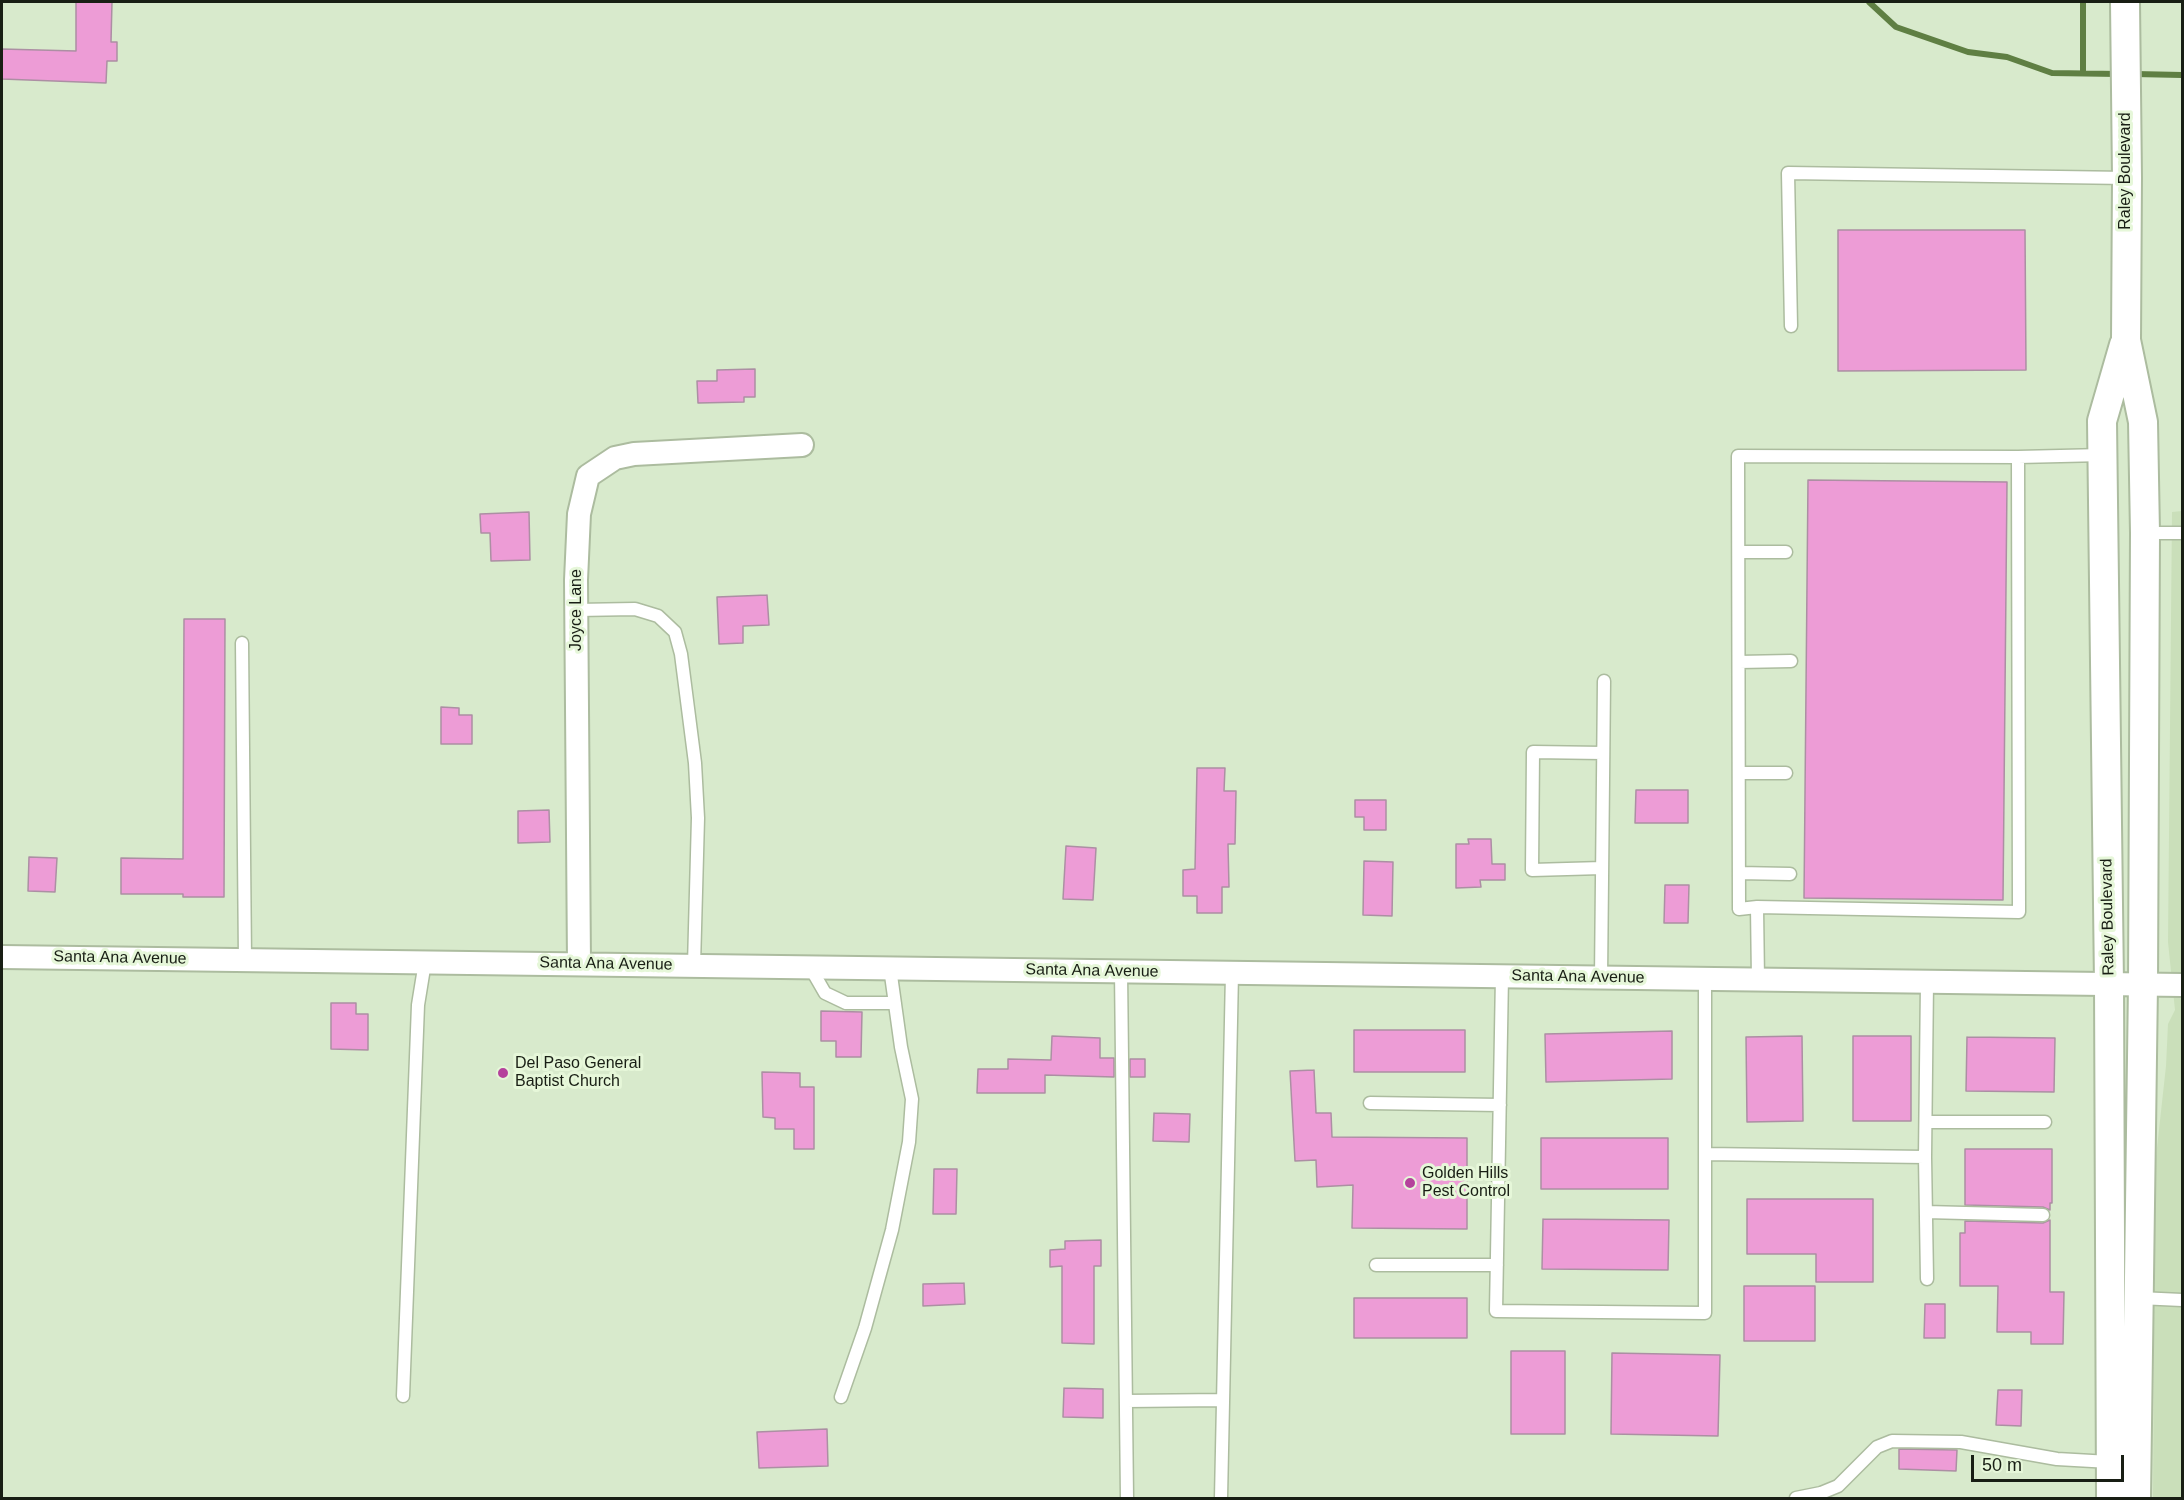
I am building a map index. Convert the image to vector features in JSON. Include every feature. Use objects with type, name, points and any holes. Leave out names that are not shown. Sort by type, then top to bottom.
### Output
[{"type":"street","name":"Raley Boulevard","points":[[2126,2],[2126,340],[2143,422],[2145,533],[2143,984],[2136,1498]]},
{"type":"street","name":"Raley Boulevard","points":[[2111,1498],[2109,984],[2102,421],[2126,340]]},
{"type":"street","name":"Joyce Lane","points":[[579,964],[577,610],[579,514],[588,476],[615,458],[634,454],[802,445]]},
{"type":"street","points":[[2106,703],[2123,728],[2124,925],[2128,954],[2143,984]]},
{"type":"street","name":"Santa Ana Avenue","points":[[2,957],[2182,985]]},
{"type":"street","points":[[2109,984],[2123,1008],[2125,1022],[2125,1159],[2140,1202]]},
{"type":"lane","points":[[1791,326],[1788,172],[2127,178]]},
{"type":"lane","points":[[2018,457],[2019,912],[1757,907],[1739,909],[1738,456],[2103,455]]},
{"type":"lane","points":[[2145,533],[2182,533]]},
{"type":"lane","points":[[1738,552],[1786,552]]},
{"type":"lane","points":[[577,610],[635,609],[658,616],[675,633],[682,664],[697,796],[694,965]]},
{"type":"lane","points":[[242,643],[245,960]]},
{"type":"lane","points":[[1739,662],[1791,661]]},
{"type":"lane","points":[[1601,978],[1604,681]]},
{"type":"lane","points":[[1602,868],[1532,870],[1533,752],[1603,753]]},
{"type":"lane","points":[[1739,773],[1786,772]]},
{"type":"lane","points":[[1739,873],[1790,874]]},
{"type":"lane","points":[[1757,907],[1758,980]]},
{"type":"lane","points":[[403,1396],[418,1005],[426,962]]},
{"type":"lane","points":[[810,967],[825,993],[846,1003],[895,1003]]},
{"type":"lane","points":[[841,1397],[866,1328],[892,1230],[909,1142],[912,1099],[901,1047],[890,968]]},
{"type":"lane","points":[[1121,971],[1127,1498]]},
{"type":"lane","points":[[1221,1498],[1232,973]]},
{"type":"lane","points":[[1502,976],[1496,1311],[1706,1313],[1705,979]]},
{"type":"lane","points":[[1928,982],[1925,1156],[1928,1279]]},
{"type":"lane","points":[[1370,1103],[1500,1105]]},
{"type":"lane","points":[[1926,1122],[2045,1122]]},
{"type":"lane","points":[[1705,1155],[1925,1156]]},
{"type":"lane","points":[[1926,1212],[2043,1215]]},
{"type":"lane","points":[[1376,1264],[1497,1264]]},
{"type":"lane","points":[[2138,1298],[2182,1300]]},
{"type":"lane","points":[[1126,1401],[1224,1400]]},
{"type":"lane","points":[[1796,1498],[1821,1493],[1838,1486],[1878,1447],[1892,1441],[1961,1442],[2057,1460],[2110,1462]]},
{"type":"shaded area","points":[[2182,511],[2182,1498],[2153,1498],[2155,1166],[2166,1066],[2168,1024],[2175,1010],[2168,942],[2172,512]]},
{"type":"building","points":[[76,2],[112,2],[111,42],[117,42],[117,61],[107,61],[106,83],[2,79],[2,49],[76,51]]},
{"type":"building","points":[[1838,230],[2025,230],[2026,370],[1838,371]]},
{"type":"building","points":[[755,369],[755,397],[744,397],[744,402],[698,403],[697,381],[717,381],[717,370]]},
{"type":"building","points":[[1808,480],[2007,482],[2003,900],[1804,898]]},
{"type":"building","points":[[529,512],[530,560],[491,561],[490,533],[481,533],[480,514]]},
{"type":"building","points":[[767,595],[769,625],[743,626],[743,643],[719,644],[717,597]]},
{"type":"building","points":[[184,619],[225,619],[224,897],[183,897],[183,894],[121,894],[121,858],[183,859]]},
{"type":"building","points":[[441,707],[459,708],[459,715],[472,715],[472,744],[441,744]]},
{"type":"building","points":[[1197,768],[1225,768],[1224,791],[1236,791],[1235,844],[1228,844],[1229,887],[1222,887],[1222,913],[1197,913],[1197,896],[1183,896],[1183,870],[1195,869]]},
{"type":"building","points":[[1636,790],[1688,790],[1688,823],[1635,823]]},
{"type":"building","points":[[1355,800],[1386,800],[1386,830],[1364,830],[1364,817],[1355,817]]},
{"type":"building","points":[[549,810],[550,842],[518,843],[518,811]]},
{"type":"building","points":[[1468,839],[1491,839],[1492,864],[1505,864],[1505,880],[1480,880],[1481,887],[1456,888],[1456,844],[1469,844]]},
{"type":"building","points":[[1066,846],[1096,848],[1093,900],[1063,899]]},
{"type":"building","points":[[29,857],[57,858],[55,892],[28,891]]},
{"type":"building","points":[[1364,861],[1393,862],[1392,916],[1363,915]]},
{"type":"building","points":[[1665,885],[1689,885],[1688,923],[1664,923]]},
{"type":"building","points":[[331,1003],[356,1003],[356,1014],[368,1014],[368,1050],[331,1049]]},
{"type":"building","points":[[821,1011],[862,1012],[861,1057],[836,1057],[836,1041],[821,1041]]},
{"type":"building","points":[[1354,1030],[1465,1030],[1465,1072],[1354,1072]]},
{"type":"building","points":[[1672,1031],[1672,1079],[1546,1082],[1545,1034]]},
{"type":"building","points":[[1052,1036],[1100,1038],[1100,1058],[1114,1058],[1114,1077],[1045,1075],[1045,1093],[977,1093],[978,1069],[1008,1069],[1008,1059],[1051,1060]]},
{"type":"building","points":[[1802,1036],[1803,1121],[1747,1122],[1746,1037]]},
{"type":"building","points":[[1853,1036],[1911,1036],[1911,1121],[1853,1121]]},
{"type":"building","points":[[1967,1037],[2055,1038],[2054,1092],[1966,1091]]},
{"type":"building","points":[[1130,1059],[1145,1059],[1145,1077],[1130,1077]]},
{"type":"building","name":"Golden Hills Pest Control","points":[[1314,1070],[1316,1113],[1331,1113],[1332,1137],[1467,1138],[1467,1229],[1352,1228],[1353,1185],[1317,1187],[1316,1160],[1295,1161],[1290,1071]]},
{"type":"building","points":[[762,1072],[800,1073],[800,1087],[814,1087],[814,1149],[794,1149],[794,1129],[775,1129],[775,1118],[763,1117]]},
{"type":"building","points":[[1154,1113],[1190,1114],[1189,1142],[1153,1141]]},
{"type":"building","points":[[1541,1138],[1668,1138],[1668,1189],[1541,1189]]},
{"type":"building","points":[[1965,1149],[2052,1149],[2050,1210],[2043,1207],[1965,1205]]},
{"type":"building","points":[[934,1169],[957,1169],[956,1214],[933,1214]]},
{"type":"building","points":[[1747,1199],[1873,1199],[1873,1282],[1816,1282],[1816,1254],[1747,1254]]},
{"type":"building","points":[[1543,1219],[1669,1220],[1668,1270],[1542,1269]]},
{"type":"building","points":[[2050,1220],[2050,1292],[2064,1292],[2063,1344],[2031,1344],[2031,1332],[1997,1332],[1998,1286],[1960,1286],[1960,1233],[1965,1233],[1965,1221],[2043,1223]]},
{"type":"building","points":[[1101,1240],[1101,1266],[1094,1266],[1094,1344],[1062,1343],[1062,1266],[1050,1267],[1050,1250],[1065,1249],[1065,1241]]},
{"type":"building","points":[[964,1283],[965,1304],[923,1306],[923,1284]]},
{"type":"building","points":[[1744,1286],[1815,1286],[1815,1341],[1744,1341]]},
{"type":"building","points":[[1354,1298],[1467,1298],[1467,1338],[1354,1338]]},
{"type":"building","points":[[1925,1304],[1945,1304],[1945,1338],[1924,1338]]},
{"type":"building","points":[[1511,1351],[1565,1351],[1565,1434],[1511,1434]]},
{"type":"building","points":[[1612,1353],[1720,1355],[1718,1436],[1611,1434]]},
{"type":"building","points":[[1064,1388],[1103,1389],[1103,1418],[1063,1417]]},
{"type":"building","points":[[1998,1390],[2022,1390],[2021,1426],[1996,1425]]},
{"type":"building","points":[[827,1429],[828,1466],[759,1468],[757,1432]]},
{"type":"building","points":[[1899,1449],[1957,1450],[1956,1471],[1899,1469]]},
{"type":"waterway","points":[[1869,2],[1896,27],[1968,52],[2007,57],[2052,73],[2118,74]]},
{"type":"waterway","points":[[2083,2],[2083,73]]},
{"type":"waterway","points":[[2135,74],[2182,75]]},
{"type":"place","name":"Del Paso General Baptist Church","points":[[503,1073]]},
{"type":"place","name":"Golden Hills Pest Control","points":[[1410,1183]]}]
